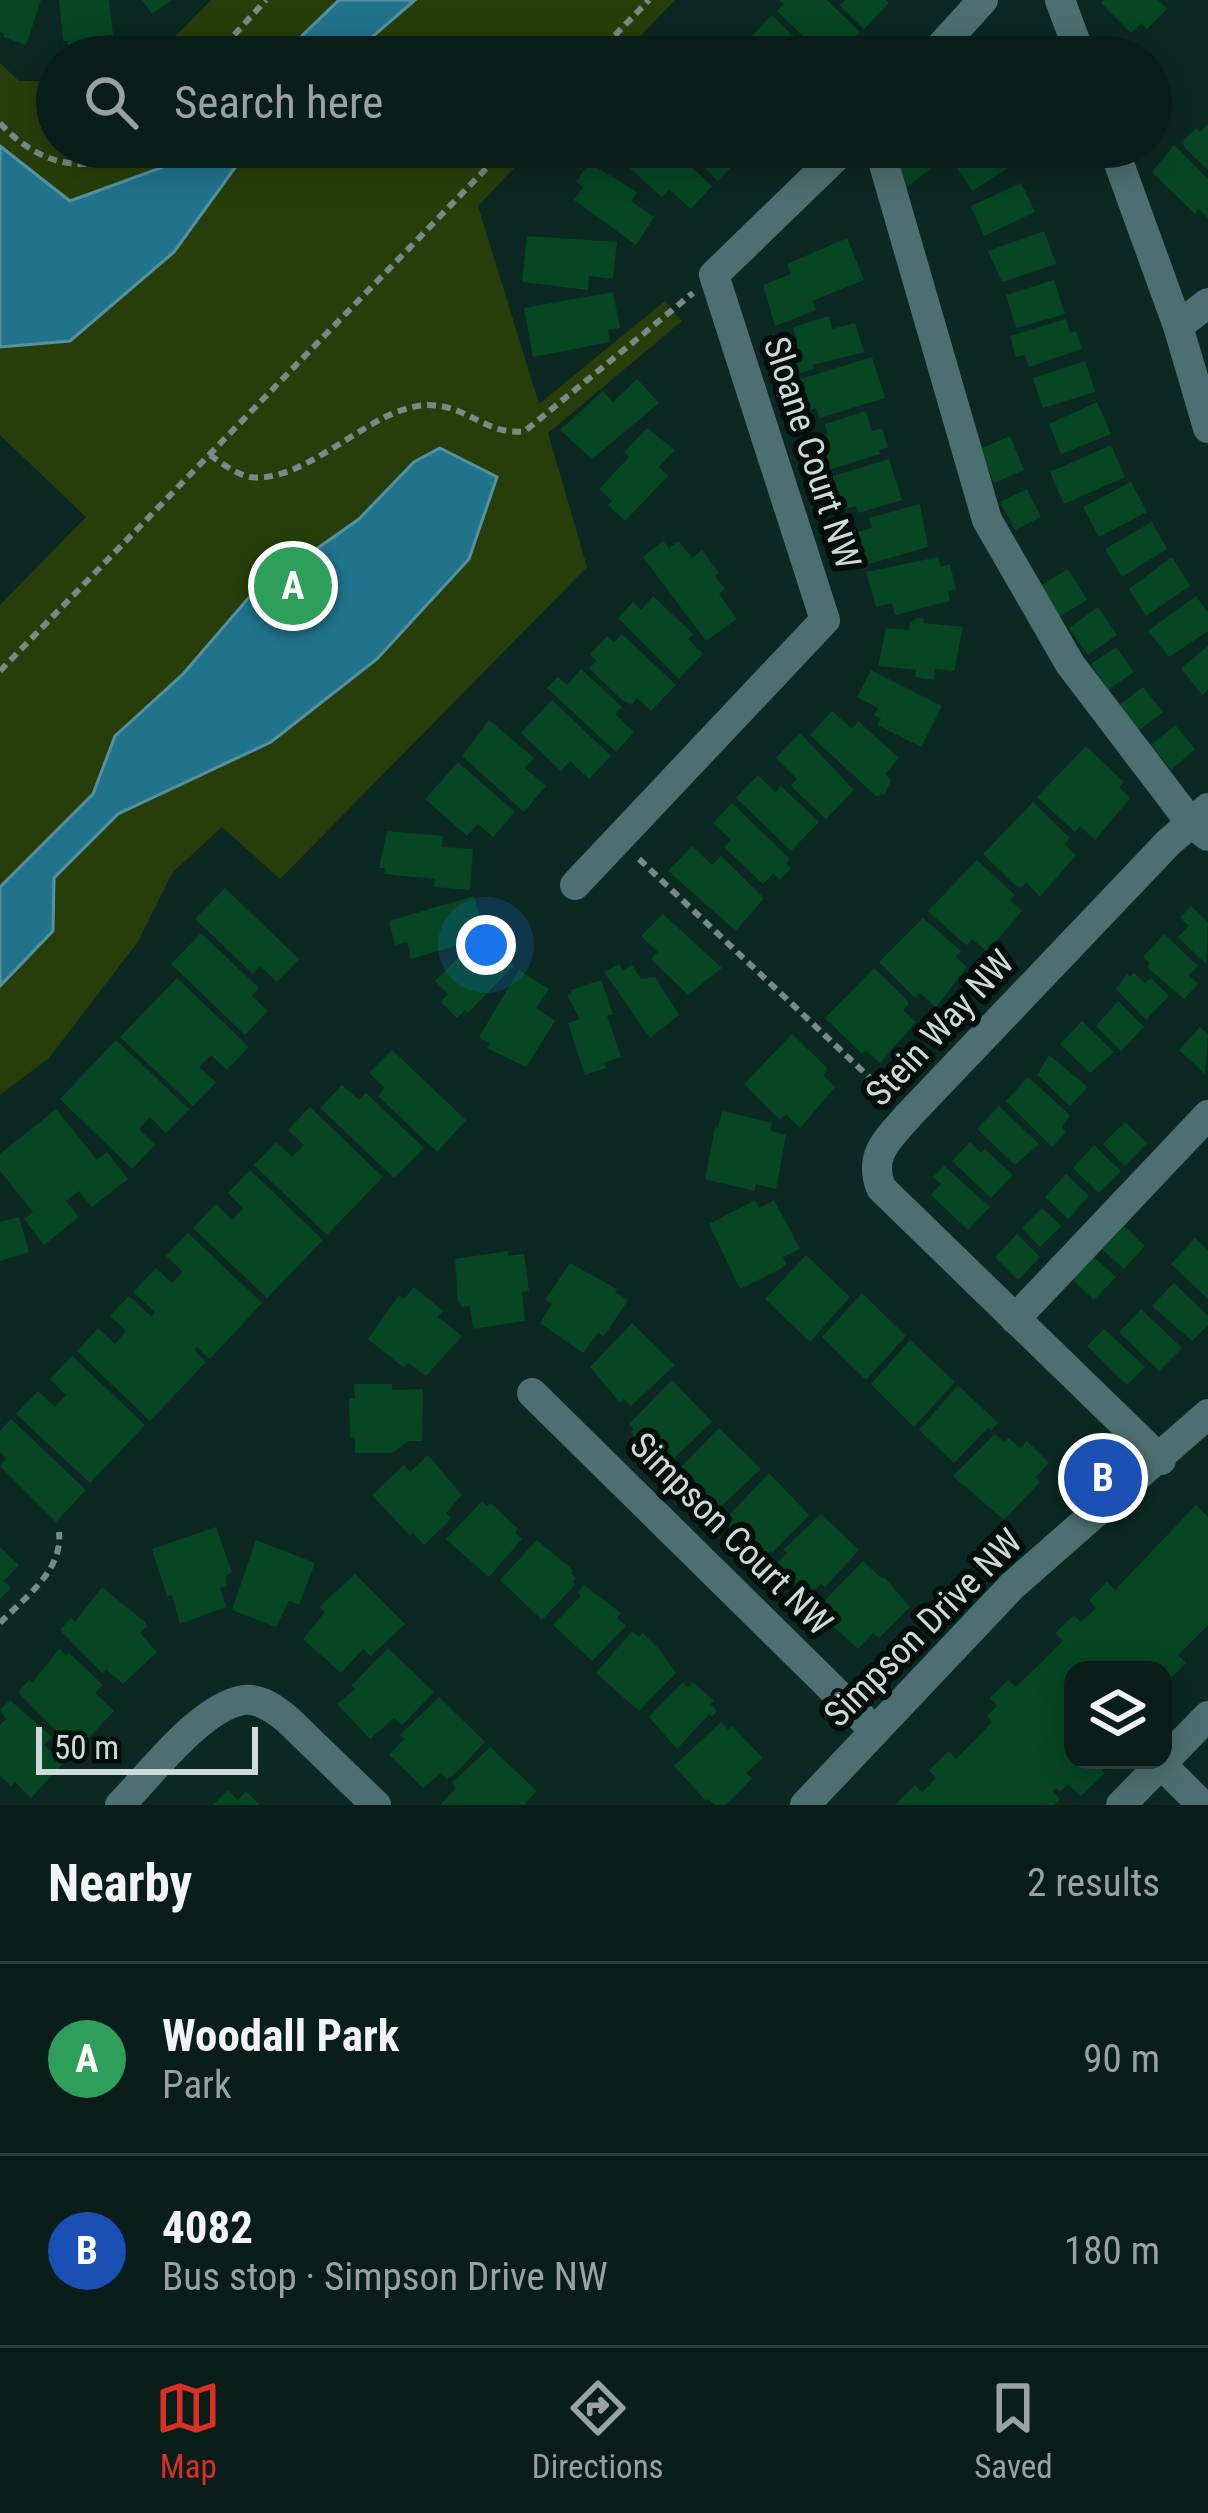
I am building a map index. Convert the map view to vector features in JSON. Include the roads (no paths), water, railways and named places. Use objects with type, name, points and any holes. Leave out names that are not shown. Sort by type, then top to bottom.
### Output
[{"type":"street","points":[[950,36],[983,0]]},
{"type":"street","points":[[1060,0],[1073,36]]},
{"type":"street","name":"Sloane Court NW","points":[[575,885],[825,620],[714,275],[824,168]]},
{"type":"street","points":[[885,168],[987,520],[1070,664],[1203,822]]},
{"type":"street","points":[[1121,168],[1178,326],[1208,428]]},
{"type":"street","points":[[1178,326],[1208,303]]},
{"type":"street","name":"Stein Way NW","points":[[1160,1460],[881,1188],[874,1171],[880,1149],[910,1115],[1203,822]]},
{"type":"street","points":[[1016,1319],[1208,1115]]},
{"type":"street","name":"Simpson Court NW","points":[[532,1394],[875,1731]]},
{"type":"street","name":"Simpson Drive NW","points":[[805,1805],[1012,1586],[1208,1414]]},
{"type":"street","points":[[120,1805],[200,1723],[247,1699],[272,1706],[376,1805]]},
{"type":"street","points":[[1172,1753],[1208,1716]]},
{"type":"street","points":[[1120,1805],[1156,1769]]},
{"type":"street","points":[[1166,1769],[1202,1805]]},
{"type":"water","points":[[339,0],[415,0],[373,36],[302,36]]},
{"type":"water","points":[[0,146],[70,201],[161,168],[235,168],[174,252],[70,341],[0,347]]},
{"type":"water","points":[[440,448],[497,477],[469,559],[377,659],[271,742],[118,814],[54,878],[53,931],[0,986],[0,887],[93,794],[115,736],[183,674],[251,595],[359,519],[414,462]]},
{"type":"place","name":"Woodall Park","points":[[293,586]]},
{"type":"place","name":"4082","points":[[1103,1478]]}]
